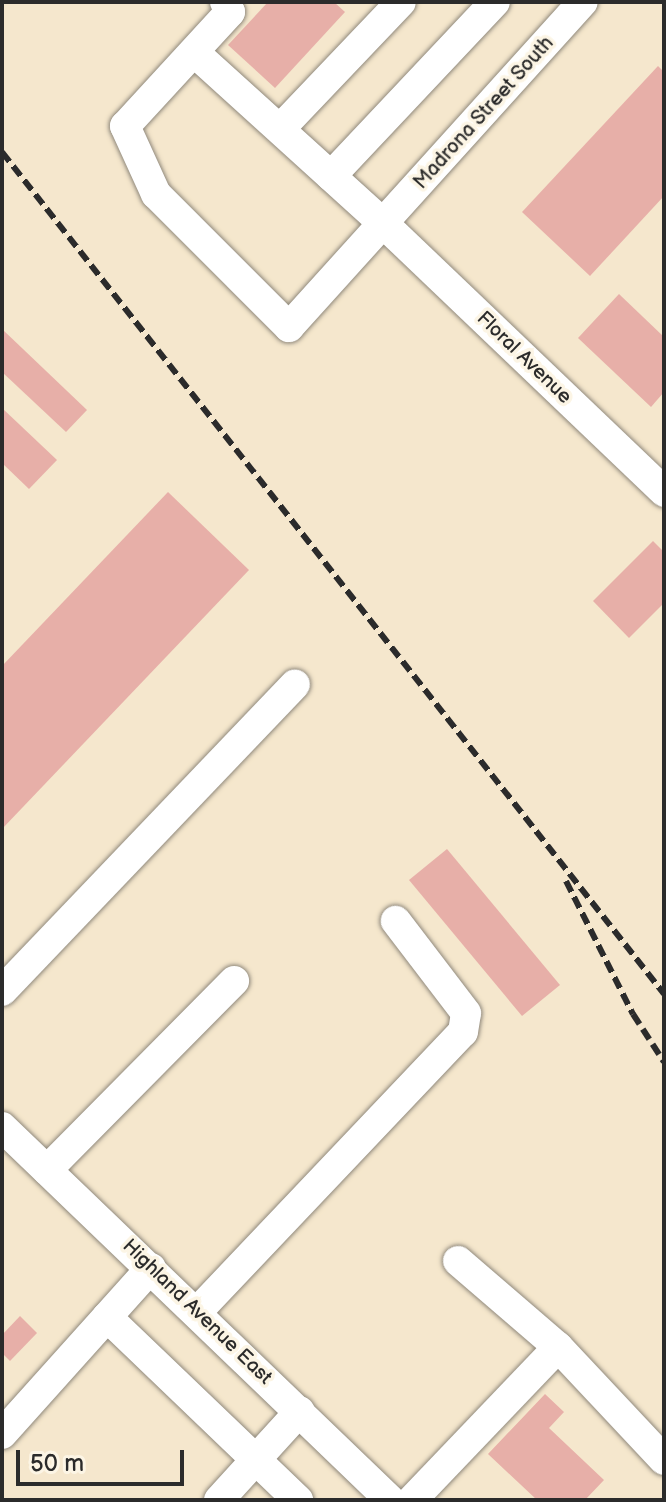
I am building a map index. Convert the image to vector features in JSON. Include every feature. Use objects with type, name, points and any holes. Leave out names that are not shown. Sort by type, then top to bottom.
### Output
[{"type":"street","points":[[194,52],[230,12],[225,2]]},
{"type":"street","points":[[280,129],[401,2]]},
{"type":"street","points":[[331,176],[495,2]]},
{"type":"street","name":"Madrona Street South","points":[[194,52],[125,126],[156,194],[289,327],[384,224],[576,4]]},
{"type":"street","name":"Floral Avenue","points":[[194,52],[384,224],[664,492]]},
{"type":"street","points":[[2,991],[295,684]]},
{"type":"street","points":[[197,1312],[463,1032],[466,1013],[396,921]]},
{"type":"street","points":[[47,1170],[234,981]]},
{"type":"street","name":"Highland Avenue East","points":[[2,1127],[390,1500]]},
{"type":"street","points":[[458,1261],[558,1347],[664,1460]]},
{"type":"street","points":[[2,1434],[151,1268]]},
{"type":"street","points":[[107,1317],[298,1500]]},
{"type":"street","points":[[412,1500],[558,1347]]},
{"type":"street","points":[[219,1500],[300,1411]]},
{"type":"building","points":[[268,2],[334,2],[345,12],[275,88],[228,45]]},
{"type":"building","points":[[658,66],[664,72],[664,196],[590,276],[522,212]]},
{"type":"building","points":[[619,294],[664,337],[664,392],[651,407],[578,338]]},
{"type":"building","points":[[2,329],[87,410],[66,432],[2,372]]},
{"type":"building","points":[[2,408],[57,460],[29,489],[2,463]]},
{"type":"building","points":[[168,492],[249,570],[2,829],[2,666]]},
{"type":"building","points":[[653,541],[664,552],[664,603],[629,638],[593,601]]},
{"type":"building","points":[[447,849],[560,985],[522,1016],[409,880]]},
{"type":"building","points":[[20,1316],[37,1333],[10,1361],[2,1353],[2,1335]]},
{"type":"building","points":[[545,1394],[564,1412],[549,1428],[604,1480],[585,1500],[537,1500],[488,1454]]},
{"type":"railway","points":[[2,152],[664,994]]},
{"type":"railway","points":[[566,881],[633,1014],[664,1062]]}]
